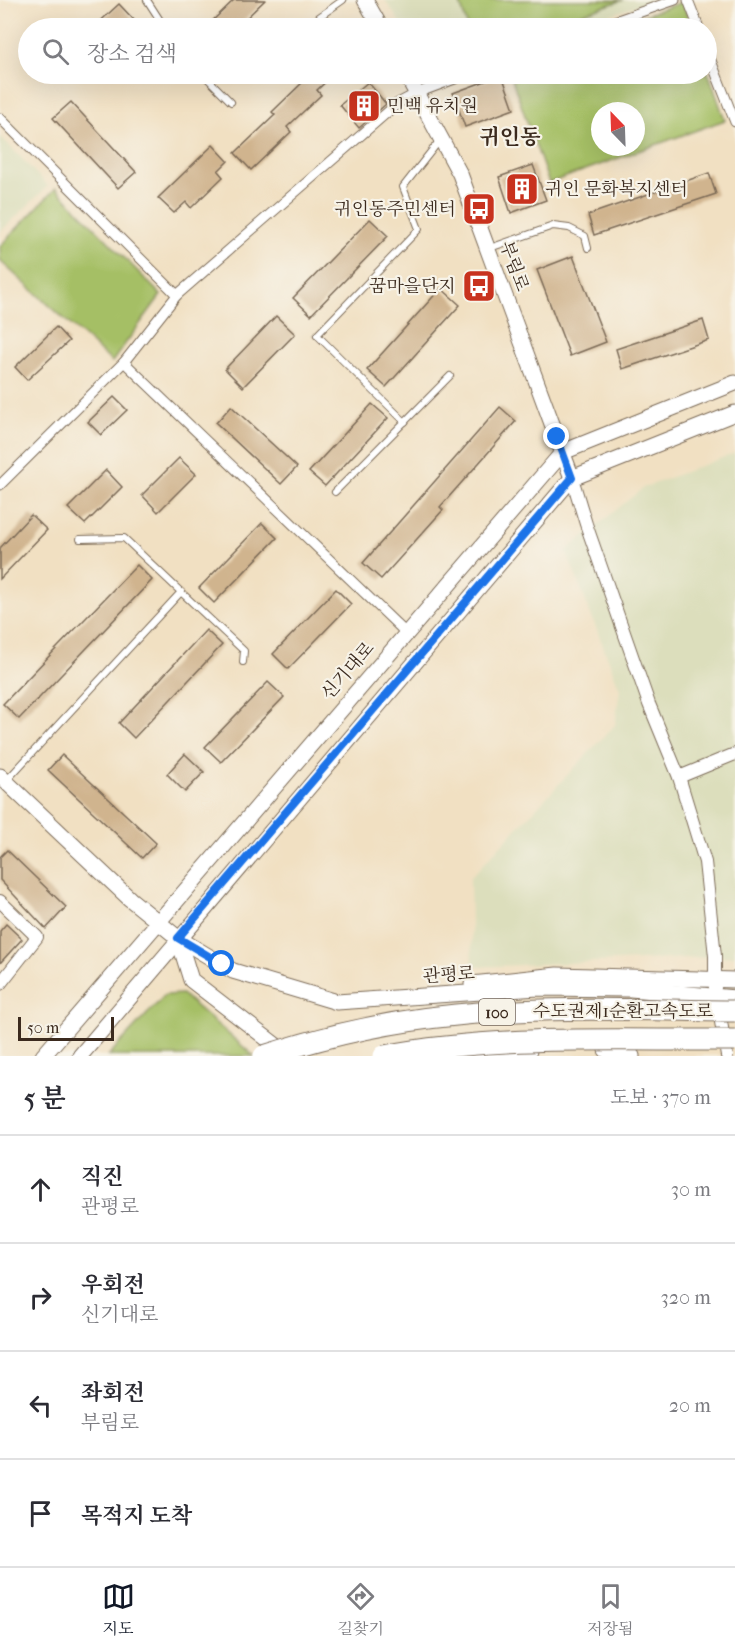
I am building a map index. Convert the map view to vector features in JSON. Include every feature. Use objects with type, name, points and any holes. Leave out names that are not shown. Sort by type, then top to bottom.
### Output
[{"type":"highway","name":"수도권제1순환고속도로","points":[[264,1056],[302,1043],[376,1027],[454,1015],[536,1010],[735,1011]]},
{"type":"highway","name":"수도권제1순환고속도로","points":[[384,1056],[409,1051],[537,1041],[731,1048]]},
{"type":"street","points":[[365,0],[375,18]]},
{"type":"street","points":[[624,18],[675,0]]},
{"type":"street","points":[[688,0],[695,18]]},
{"type":"street","points":[[717,76],[735,122]]},
{"type":"street","name":"부림로","points":[[412,84],[460,174],[572,478]]},
{"type":"street","points":[[0,485],[124,362],[177,295],[398,103],[441,84]]},
{"type":"street","points":[[0,118],[177,295]]},
{"type":"street","points":[[124,362],[406,633]]},
{"type":"street","name":"신기대로","points":[[43,1056],[563,452],[735,383]]},
{"type":"street","points":[[80,1056],[178,938],[572,478],[735,414]]},
{"type":"street","points":[[460,1056],[540,1050],[731,1048],[713,978],[715,956],[705,862],[679,777],[645,692],[572,478]]},
{"type":"street","points":[[679,777],[735,754]]},
{"type":"street","name":"관평로","points":[[3,778],[178,938],[233,971],[337,1002],[538,988],[631,988],[735,998]]},
{"type":"street","points":[[0,901],[37,937],[0,984]]},
{"type":"street","points":[[178,938],[190,981],[289,1056]]},
{"type":"street","points":[[337,1002],[529,976],[735,979]]},
{"type":"street","points":[[631,988],[713,978]]},
{"type":"street","points":[[606,1050],[632,1056]]},
{"type":"lane","points":[[147,0],[159,18]]},
{"type":"lane","points":[[319,17],[343,0]]},
{"type":"lane","points":[[213,84],[231,102]]},
{"type":"lane","points":[[405,422],[318,335],[419,229],[404,187],[440,139]]},
{"type":"lane","points":[[487,249],[553,226],[569,228],[585,236],[588,248]]},
{"type":"lane","points":[[335,492],[450,376]]},
{"type":"lane","points":[[80,539],[124,538],[244,651],[243,662]]},
{"type":"lane","points":[[3,778],[181,592]]},
{"type":"shaded area","points":[[385,0],[652,0],[601,18],[397,18]]},
{"type":"shaded area","points":[[0,136],[48,186],[0,232]]},
{"type":"shaded area","points":[[735,453],[735,956],[472,967],[470,878],[615,725],[620,689],[566,551],[643,488]]},
{"type":"green space","points":[[459,0],[623,0],[569,18],[465,18]]},
{"type":"green space","points":[[682,2],[688,18],[636,18]]},
{"type":"green space","points":[[514,84],[712,84],[725,120],[645,149],[645,102],[591,102],[591,156],[624,156],[549,183]]},
{"type":"green space","points":[[56,188],[161,295],[112,362],[0,261],[0,246]]},
{"type":"green space","points":[[182,994],[254,1056],[108,1056],[165,995]]},
{"type":"building","points":[[234,0],[265,0],[246,18],[215,18]]},
{"type":"building","points":[[119,4],[132,18],[104,18]]},
{"type":"building","points":[[301,84],[323,84],[317,90],[321,95],[287,127],[291,132],[251,170],[235,153],[275,115],[272,112]]},
{"type":"building","name":"민백 유치원","points":[[366,84],[370,84],[386,104],[359,128],[340,105]]},
{"type":"building","points":[[478,84],[505,84],[514,109],[465,127],[453,93]]},
{"type":"building","points":[[71,102],[136,172],[118,188],[53,118]]},
{"type":"building","points":[[213,145],[228,161],[218,171],[223,177],[191,208],[186,202],[174,213],[158,198]]},
{"type":"building","name":"귀인 문화복지센터","points":[[533,165],[546,200],[511,213],[499,177]]},
{"type":"building","points":[[709,173],[716,194],[594,235],[588,215]]},
{"type":"building","points":[[370,219],[388,236],[311,315],[293,298]]},
{"type":"building","points":[[573,256],[606,342],[570,356],[537,270]]},
{"type":"building","points":[[441,288],[460,305],[386,387],[367,370]]},
{"type":"building","points":[[276,316],[295,334],[243,387],[225,369]]},
{"type":"building","points":[[703,320],[709,340],[622,369],[616,349]]},
{"type":"building","points":[[56,327],[69,341],[27,380],[15,367]]},
{"type":"building","points":[[114,397],[127,410],[101,435],[88,422]]},
{"type":"building","points":[[372,404],[388,418],[325,486],[309,472]]},
{"type":"building","points":[[231,406],[297,467],[281,484],[216,423]]},
{"type":"building","points":[[500,407],[516,421],[440,507],[443,510],[381,579],[363,563]]},
{"type":"building","points":[[179,458],[196,474],[158,512],[142,495]]},
{"type":"building","points":[[106,470],[122,487],[85,524],[68,508]]},
{"type":"building","points":[[31,515],[47,530],[0,579],[0,548]]},
{"type":"building","points":[[262,523],[277,538],[214,603],[199,588]]},
{"type":"building","points":[[137,565],[152,580],[19,719],[3,704]]},
{"type":"building","points":[[336,589],[351,604],[288,669],[273,654]]},
{"type":"building","points":[[206,630],[222,645],[134,738],[119,723]]},
{"type":"building","points":[[268,682],[284,697],[221,762],[205,747]]},
{"type":"building","points":[[185,754],[204,772],[185,792],[167,774]]},
{"type":"building","points":[[62,755],[156,843],[142,858],[48,770]]},
{"type":"building","points":[[7,850],[66,907],[46,929],[0,880],[0,857]]},
{"type":"building","points":[[6,924],[22,939],[0,963],[0,931]]},
{"type":"place","name":"민백 유치원","points":[[364,106]]},
{"type":"place","name":"귀인 문화복지센터","points":[[522,189]]},
{"type":"place","name":"귀인동주민센터","points":[[479,209]]},
{"type":"place","name":"꿈마을단지","points":[[479,286]]},
{"type":"district","name":"귀인동","points":[[510,137]]},
{"type":"route","points":[[222,964],[178,938],[572,478],[557,437]]}]
